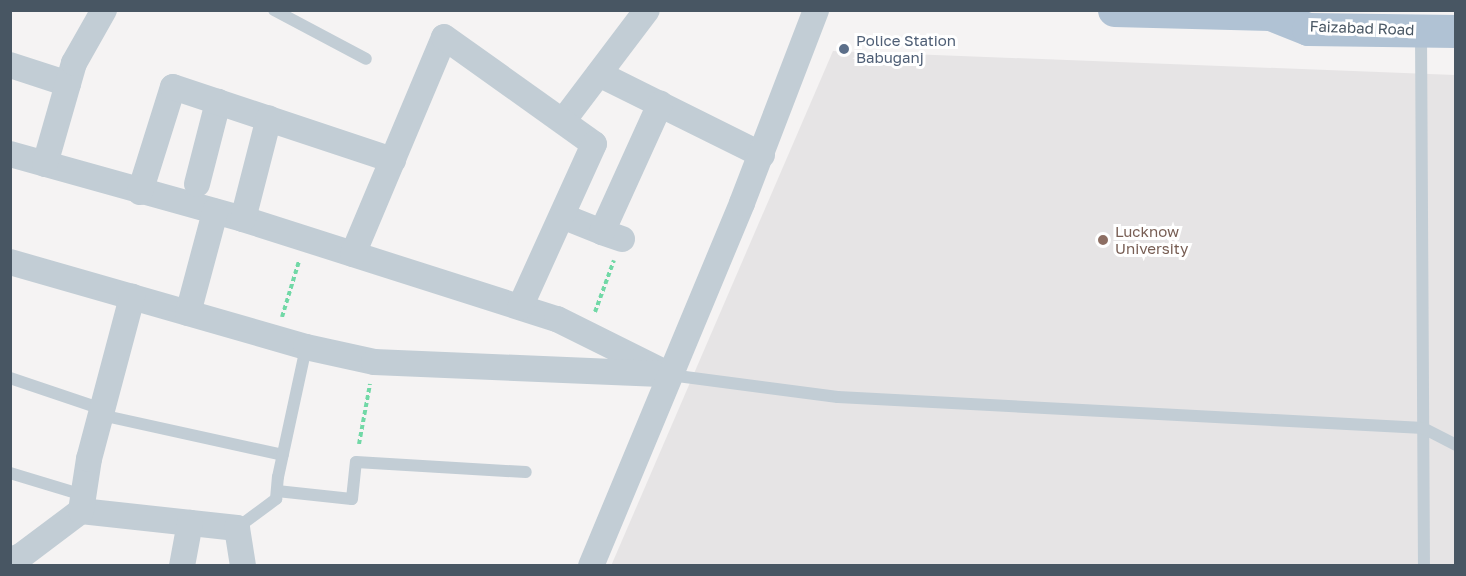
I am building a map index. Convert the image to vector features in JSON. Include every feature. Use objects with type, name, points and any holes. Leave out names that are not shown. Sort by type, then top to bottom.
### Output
[{"type":"main road","name":"Faizabad Road","points":[[1114,10],[1274,12],[1308,28],[1455,31]]},
{"type":"street","points":[[45,164],[74,63],[104,10]]},
{"type":"street","points":[[563,121],[647,10]]},
{"type":"street","points":[[591,566],[762,155],[816,10]]},
{"type":"street","points":[[353,254],[444,37],[594,144],[520,307]]},
{"type":"street","points":[[10,64],[68,84]]},
{"type":"street","points":[[599,74],[762,155]]},
{"type":"street","points":[[140,192],[173,87],[393,160]]},
{"type":"street","points":[[197,184],[218,102]]},
{"type":"street","points":[[562,216],[612,236],[660,104]]},
{"type":"street","points":[[243,219],[269,118]]},
{"type":"street","points":[[10,154],[243,219],[557,319],[670,375]]},
{"type":"street","points":[[188,313],[215,212]]},
{"type":"street","points":[[10,262],[306,347],[374,362],[670,375]]},
{"type":"street","points":[[17,561],[82,503],[101,412],[132,297]]},
{"type":"street","points":[[82,503],[190,523],[237,528],[243,566]]},
{"type":"street","points":[[182,566],[190,523]]},
{"type":"lane","points":[[274,10],[291,14],[366,59]]},
{"type":"lane","points":[[1421,30],[1424,566]]},
{"type":"lane","points":[[237,528],[276,499],[306,347]]},
{"type":"lane","points":[[670,375],[838,396],[1423,428],[1455,445]]},
{"type":"lane","points":[[10,378],[101,412],[283,455]]},
{"type":"lane","points":[[277,491],[352,499],[356,462],[526,471]]},
{"type":"lane","points":[[10,473],[82,503]]},
{"type":"path","points":[[593,317],[612,236]]},
{"type":"path","points":[[275,338],[306,239]]},
{"type":"path","points":[[356,462],[374,362]]},
{"type":"shaded area","name":"Lucknow University","points":[[833,51],[1455,75],[1455,565],[611,566]]},
{"type":"place","name":"Police Station Babuganj","points":[[844,49]]},
{"type":"place","name":"Lucknow University","points":[[1103,240]]}]
